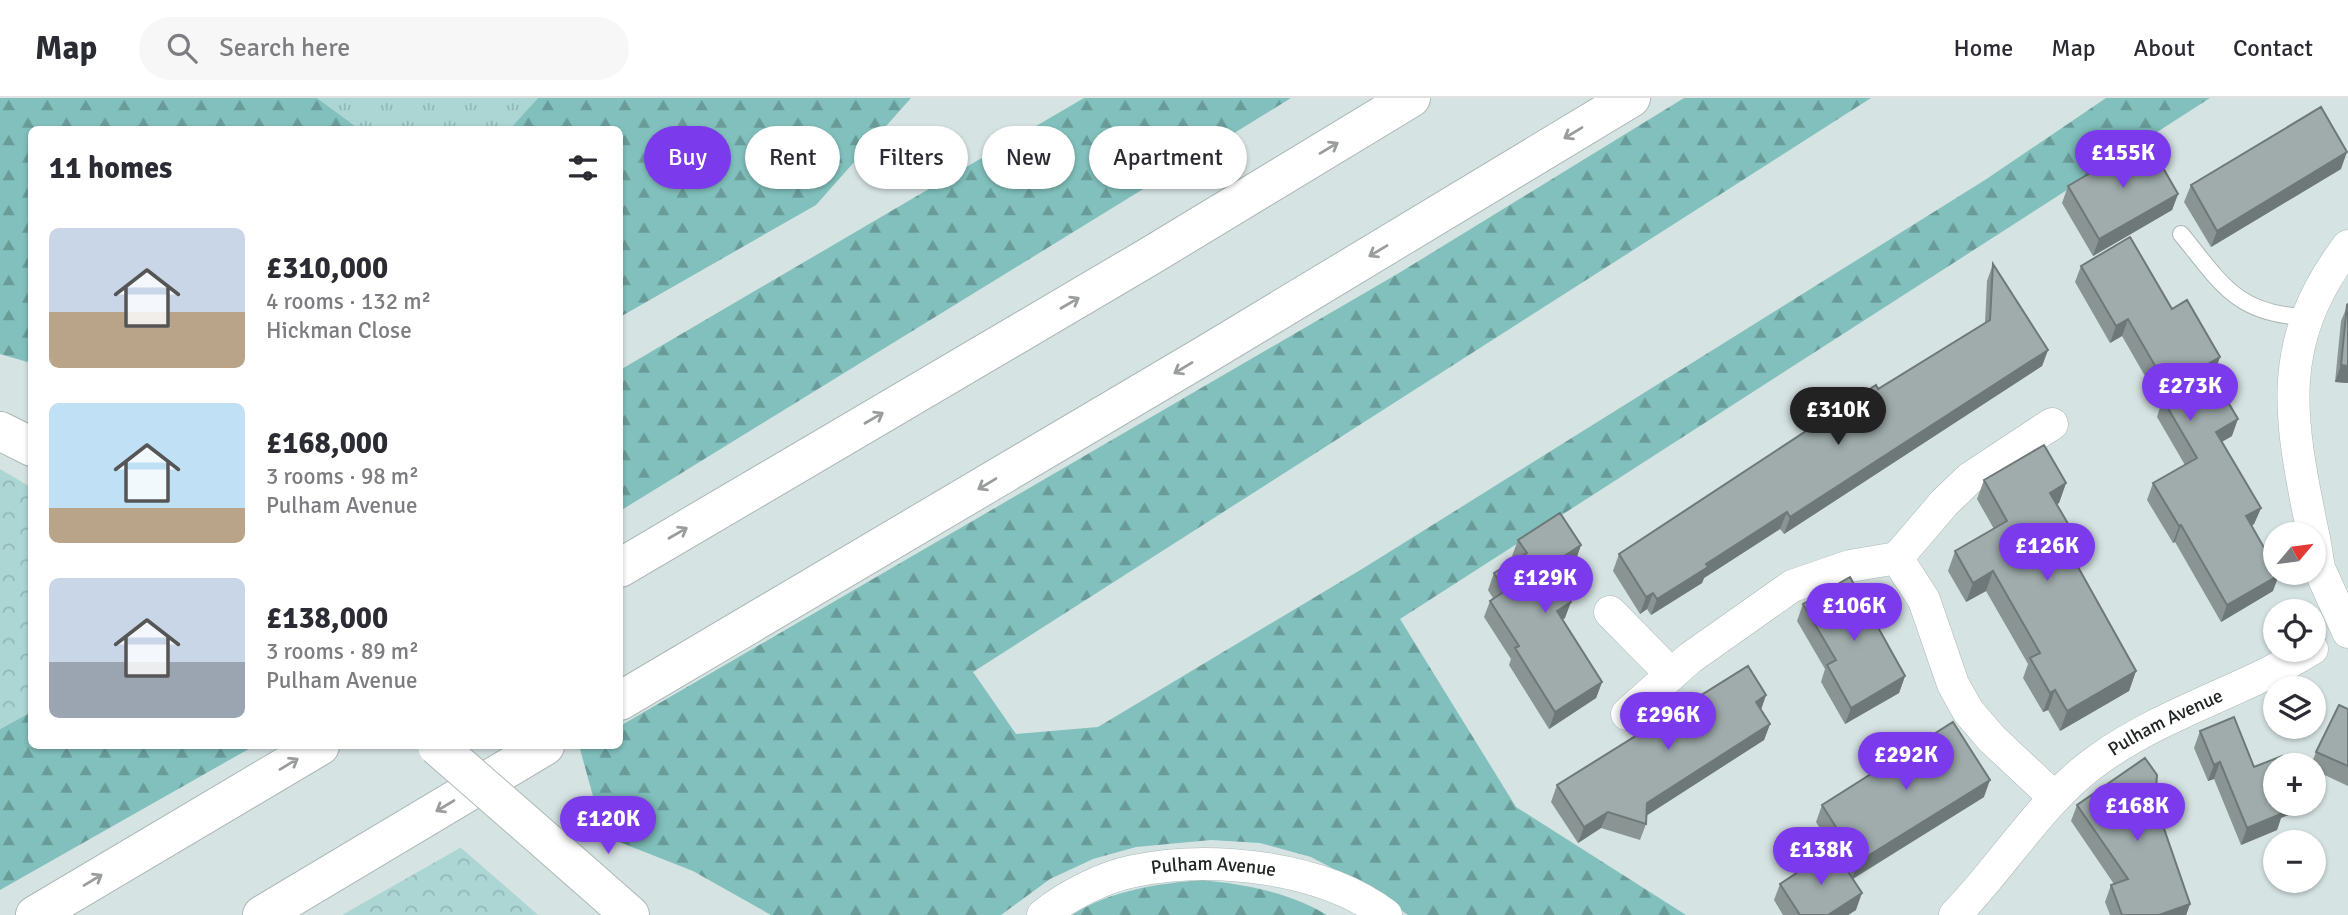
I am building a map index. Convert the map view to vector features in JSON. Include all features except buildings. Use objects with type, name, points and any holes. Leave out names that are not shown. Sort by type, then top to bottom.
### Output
[{"type":"main road","points":[[623,566],[1146,259],[1411,98]]},
{"type":"main road","points":[[623,699],[1193,362],[1631,98]]},
{"type":"main road","points":[[0,430],[28,445]]},
{"type":"main road","points":[[35,915],[315,749]]},
{"type":"main road","points":[[440,749],[630,915]]},
{"type":"main road","points":[[262,915],[540,749]]},
{"type":"street","name":"Pulham Avenue","points":[[2310,522],[2296,450],[2292,387],[2297,348],[2305,317],[2329,271],[2348,246]]},
{"type":"street","points":[[1627,714],[1671,674],[1792,586],[1850,566],[1897,558],[1944,503],[1970,478],[2052,424]]},
{"type":"street","points":[[1897,558],[1924,600],[1953,684],[1968,711],[1991,738],[2055,798]]},
{"type":"street","name":"Pulham Avenue","points":[[2326,584],[2347,630],[2326,642]]},
{"type":"street","points":[[1610,612],[1671,674]]},
{"type":"street","name":"Pulham Avenue","points":[[1955,915],[1984,885],[2055,798],[2098,760],[2145,729],[2289,662]]},
{"type":"street","name":"Pulham Avenue","points":[[1043,915],[1095,885],[1133,871],[1222,864],[1256,867],[1300,876],[1352,894],[1386,915]]},
{"type":"lane","points":[[2181,234],[2229,293],[2253,307],[2277,316],[2305,317]]},
{"type":"green space","points":[[0,98],[317,98],[355,126],[28,126],[28,362],[0,354]]},
{"type":"green space","points":[[317,98],[538,98],[514,126],[355,126]]},
{"type":"green space","points":[[538,98],[911,98],[886,126],[854,126],[854,162],[840,178],[840,126],[745,126],[745,189],[830,189],[816,205],[623,315],[623,126],[513,126]]},
{"type":"green space","points":[[1084,98],[1291,98],[1246,126],[1089,126],[1089,189],[1143,189],[623,509],[623,368],[929,189],[968,189],[968,166],[982,158],[982,189],[1075,189],[1075,126],[1036,126]]},
{"type":"green space","points":[[1684,98],[1871,98],[973,672],[1016,734],[1098,727],[1362,569],[1985,180],[2106,98],[2210,98],[1400,619],[1516,807],[1686,915],[1408,915],[1370,888],[1311,857],[1260,843],[1211,840],[1136,847],[1093,859],[1050,879],[1001,915],[771,915],[693,871],[604,836],[580,749],[623,749],[623,724],[1399,273]]},
{"type":"green space","points":[[0,469],[28,486],[28,714],[0,729]]},
{"type":"green space","points":[[28,714],[28,749],[249,749],[0,890],[0,729]]},
{"type":"green space","points":[[460,848],[538,915],[342,915]]},
{"type":"green space","points":[[1201,880],[1266,890],[1297,900],[1327,915],[1072,915],[1119,894]]}]
